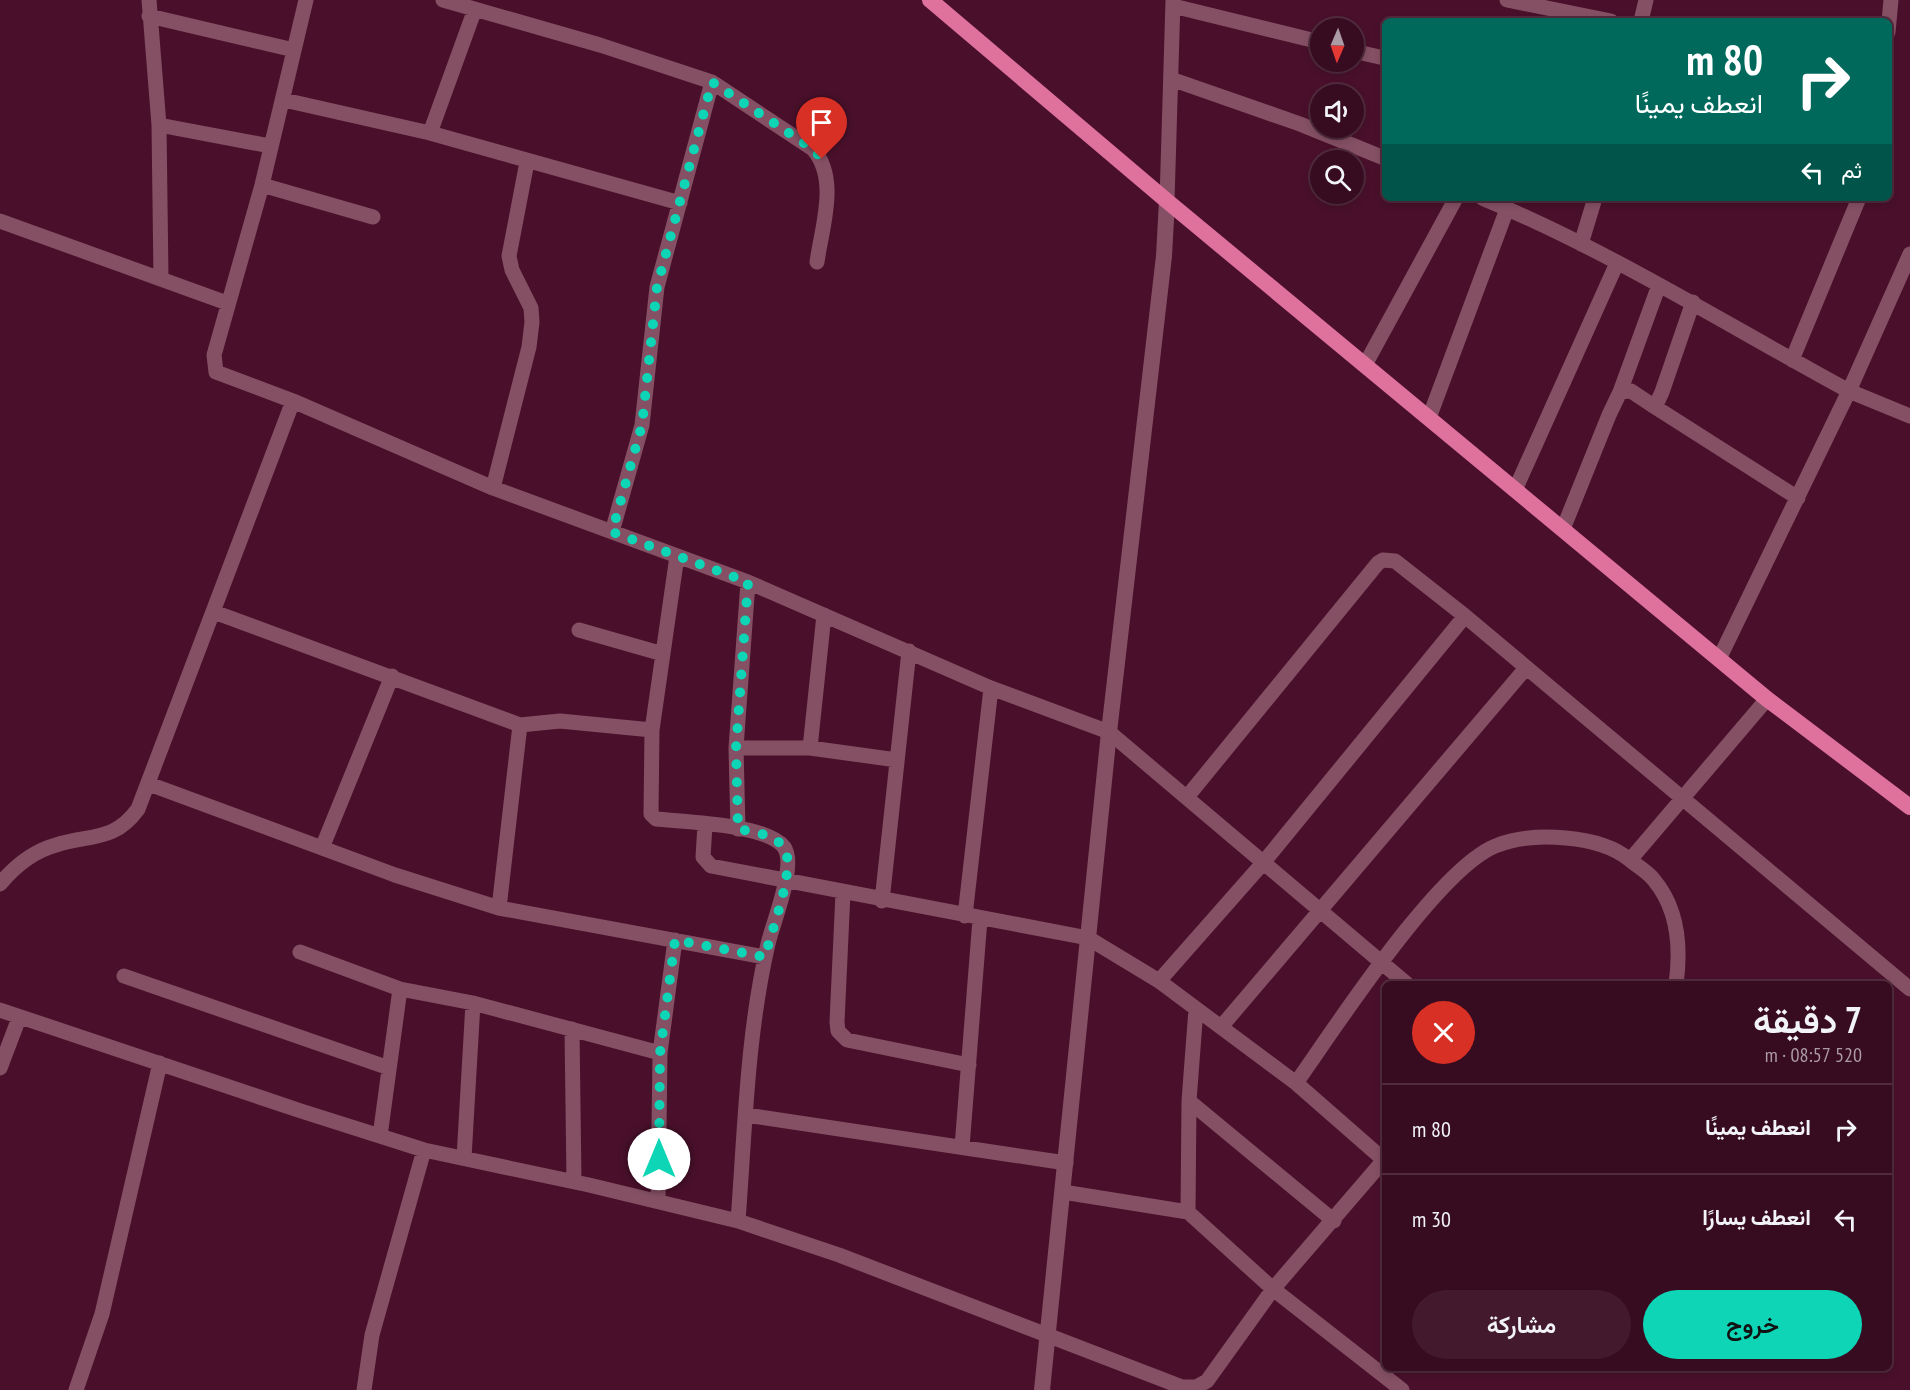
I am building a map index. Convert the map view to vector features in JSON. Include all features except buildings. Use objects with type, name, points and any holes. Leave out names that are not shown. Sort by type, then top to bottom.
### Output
[{"type":"main road","points":[[930,0],[1167,201],[1767,699],[1910,807]]},
{"type":"street","points":[[149,0],[159,125],[161,278]]},
{"type":"street","points":[[306,0],[262,185],[214,355],[216,372],[293,401],[494,488],[748,582],[991,688],[1109,732],[1403,981]]},
{"type":"street","points":[[443,0],[645,58],[712,82],[813,149],[822,159],[828,183],[817,262]]},
{"type":"street","points":[[1507,0],[1596,18]]},
{"type":"street","points":[[1642,18],[1646,0]]},
{"type":"street","points":[[1889,18],[1891,0]]},
{"type":"street","points":[[1042,1390],[1109,732],[1164,256],[1173,3],[1310,39]]},
{"type":"street","points":[[430,133],[475,9]]},
{"type":"street","points":[[149,16],[294,50]]},
{"type":"street","points":[[1364,53],[1382,58]]},
{"type":"street","points":[[1171,79],[1300,124],[1382,157]]},
{"type":"street","points":[[612,532],[642,425],[657,287],[712,82]]},
{"type":"street","points":[[284,100],[430,133],[527,162],[681,203]]},
{"type":"street","points":[[159,125],[270,146]]},
{"type":"street","points":[[494,488],[529,347],[532,322],[531,308],[512,270],[509,256],[527,162]]},
{"type":"street","points":[[262,185],[373,217]]},
{"type":"street","points":[[1365,365],[1454,201]]},
{"type":"street","points":[[1489,201],[1581,244],[1692,302],[1849,391],[1910,417]]},
{"type":"street","points":[[1581,244],[1594,201]]},
{"type":"street","points":[[1792,360],[1858,201]]},
{"type":"street","points":[[1429,418],[1507,209]]},
{"type":"street","points":[[0,221],[227,303]]},
{"type":"street","points":[[1719,658],[1849,391],[1910,254]]},
{"type":"street","points":[[1515,490],[1617,263]]},
{"type":"street","points":[[1563,529],[1620,392],[1659,285]]},
{"type":"street","points":[[1655,407],[1692,302]]},
{"type":"street","points":[[1620,392],[1631,391],[1798,498]]},
{"type":"street","points":[[0,884],[23,861],[56,844],[99,837],[117,831],[128,823],[138,809],[293,401]]},
{"type":"street","points":[[676,556],[652,730],[649,808],[652,817],[738,829],[770,837],[779,842],[788,857],[786,881],[765,957],[756,1005],[738,1221]]},
{"type":"street","points":[[1187,797],[1378,563],[1383,560],[1395,561],[1465,616],[1910,989]]},
{"type":"street","points":[[738,829],[736,748],[748,582]]},
{"type":"street","points":[[214,612],[520,725],[560,721],[652,730]]},
{"type":"street","points":[[810,748],[824,615]]},
{"type":"street","points":[[1159,981],[1263,863],[1465,616]]},
{"type":"street","points":[[579,630],[663,654]]},
{"type":"street","points":[[882,901],[909,651]]},
{"type":"street","points":[[1221,1027],[1526,668]]},
{"type":"street","points":[[322,849],[392,676]]},
{"type":"street","points":[[962,1147],[969,1065],[973,917],[991,688]]},
{"type":"street","points":[[1630,860],[1767,699]]},
{"type":"street","points":[[499,908],[520,725]]},
{"type":"street","points":[[736,748],[810,748],[897,760]]},
{"type":"street","points":[[149,784],[442,892],[499,908],[765,957]]},
{"type":"street","points":[[705,825],[702,857],[706,864],[882,901],[1088,938],[1159,981],[1296,1083],[1382,1158]]},
{"type":"street","points":[[1296,1083],[1382,963],[1428,906],[1466,864],[1497,845],[1526,838],[1590,840],[1630,860],[1654,880],[1675,919],[1680,952],[1676,981]]},
{"type":"street","points":[[843,893],[837,1022],[842,1036],[847,1040],[969,1065]]},
{"type":"street","points":[[658,1201],[660,1053],[675,940]]},
{"type":"street","points":[[300,952],[400,989],[473,1003],[660,1053]]},
{"type":"street","points":[[124,976],[389,1068]]},
{"type":"street","points":[[380,1136],[400,989]]},
{"type":"street","points":[[464,1158],[473,1003]]},
{"type":"street","points":[[1188,1212],[1189,1101],[1196,1009]]},
{"type":"street","points":[[0,1010],[424,1150],[574,1182],[738,1221],[839,1255],[1049,1334],[1167,1384],[1196,1387],[1207,1382],[1273,1289],[1334,1221],[1382,1162]]},
{"type":"street","points":[[0,1068],[19,1018]]},
{"type":"street","points":[[572,1029],[574,1182]]},
{"type":"street","points":[[76,1390],[102,1314],[160,1063]]},
{"type":"street","points":[[1189,1101],[1334,1221]]},
{"type":"street","points":[[746,1115],[1066,1163]]},
{"type":"street","points":[[364,1390],[372,1335],[424,1150]]},
{"type":"street","points":[[1063,1192],[1188,1212],[1273,1289],[1402,1390]]},
{"type":"route","points":[[659,1159],[660,1053],[675,940],[765,957],[786,881],[788,857],[786,849],[779,842],[770,837],[738,829],[736,748],[748,582],[612,532],[642,425],[651,360],[652,322],[657,287],[712,82],[813,149],[822,159]]}]
